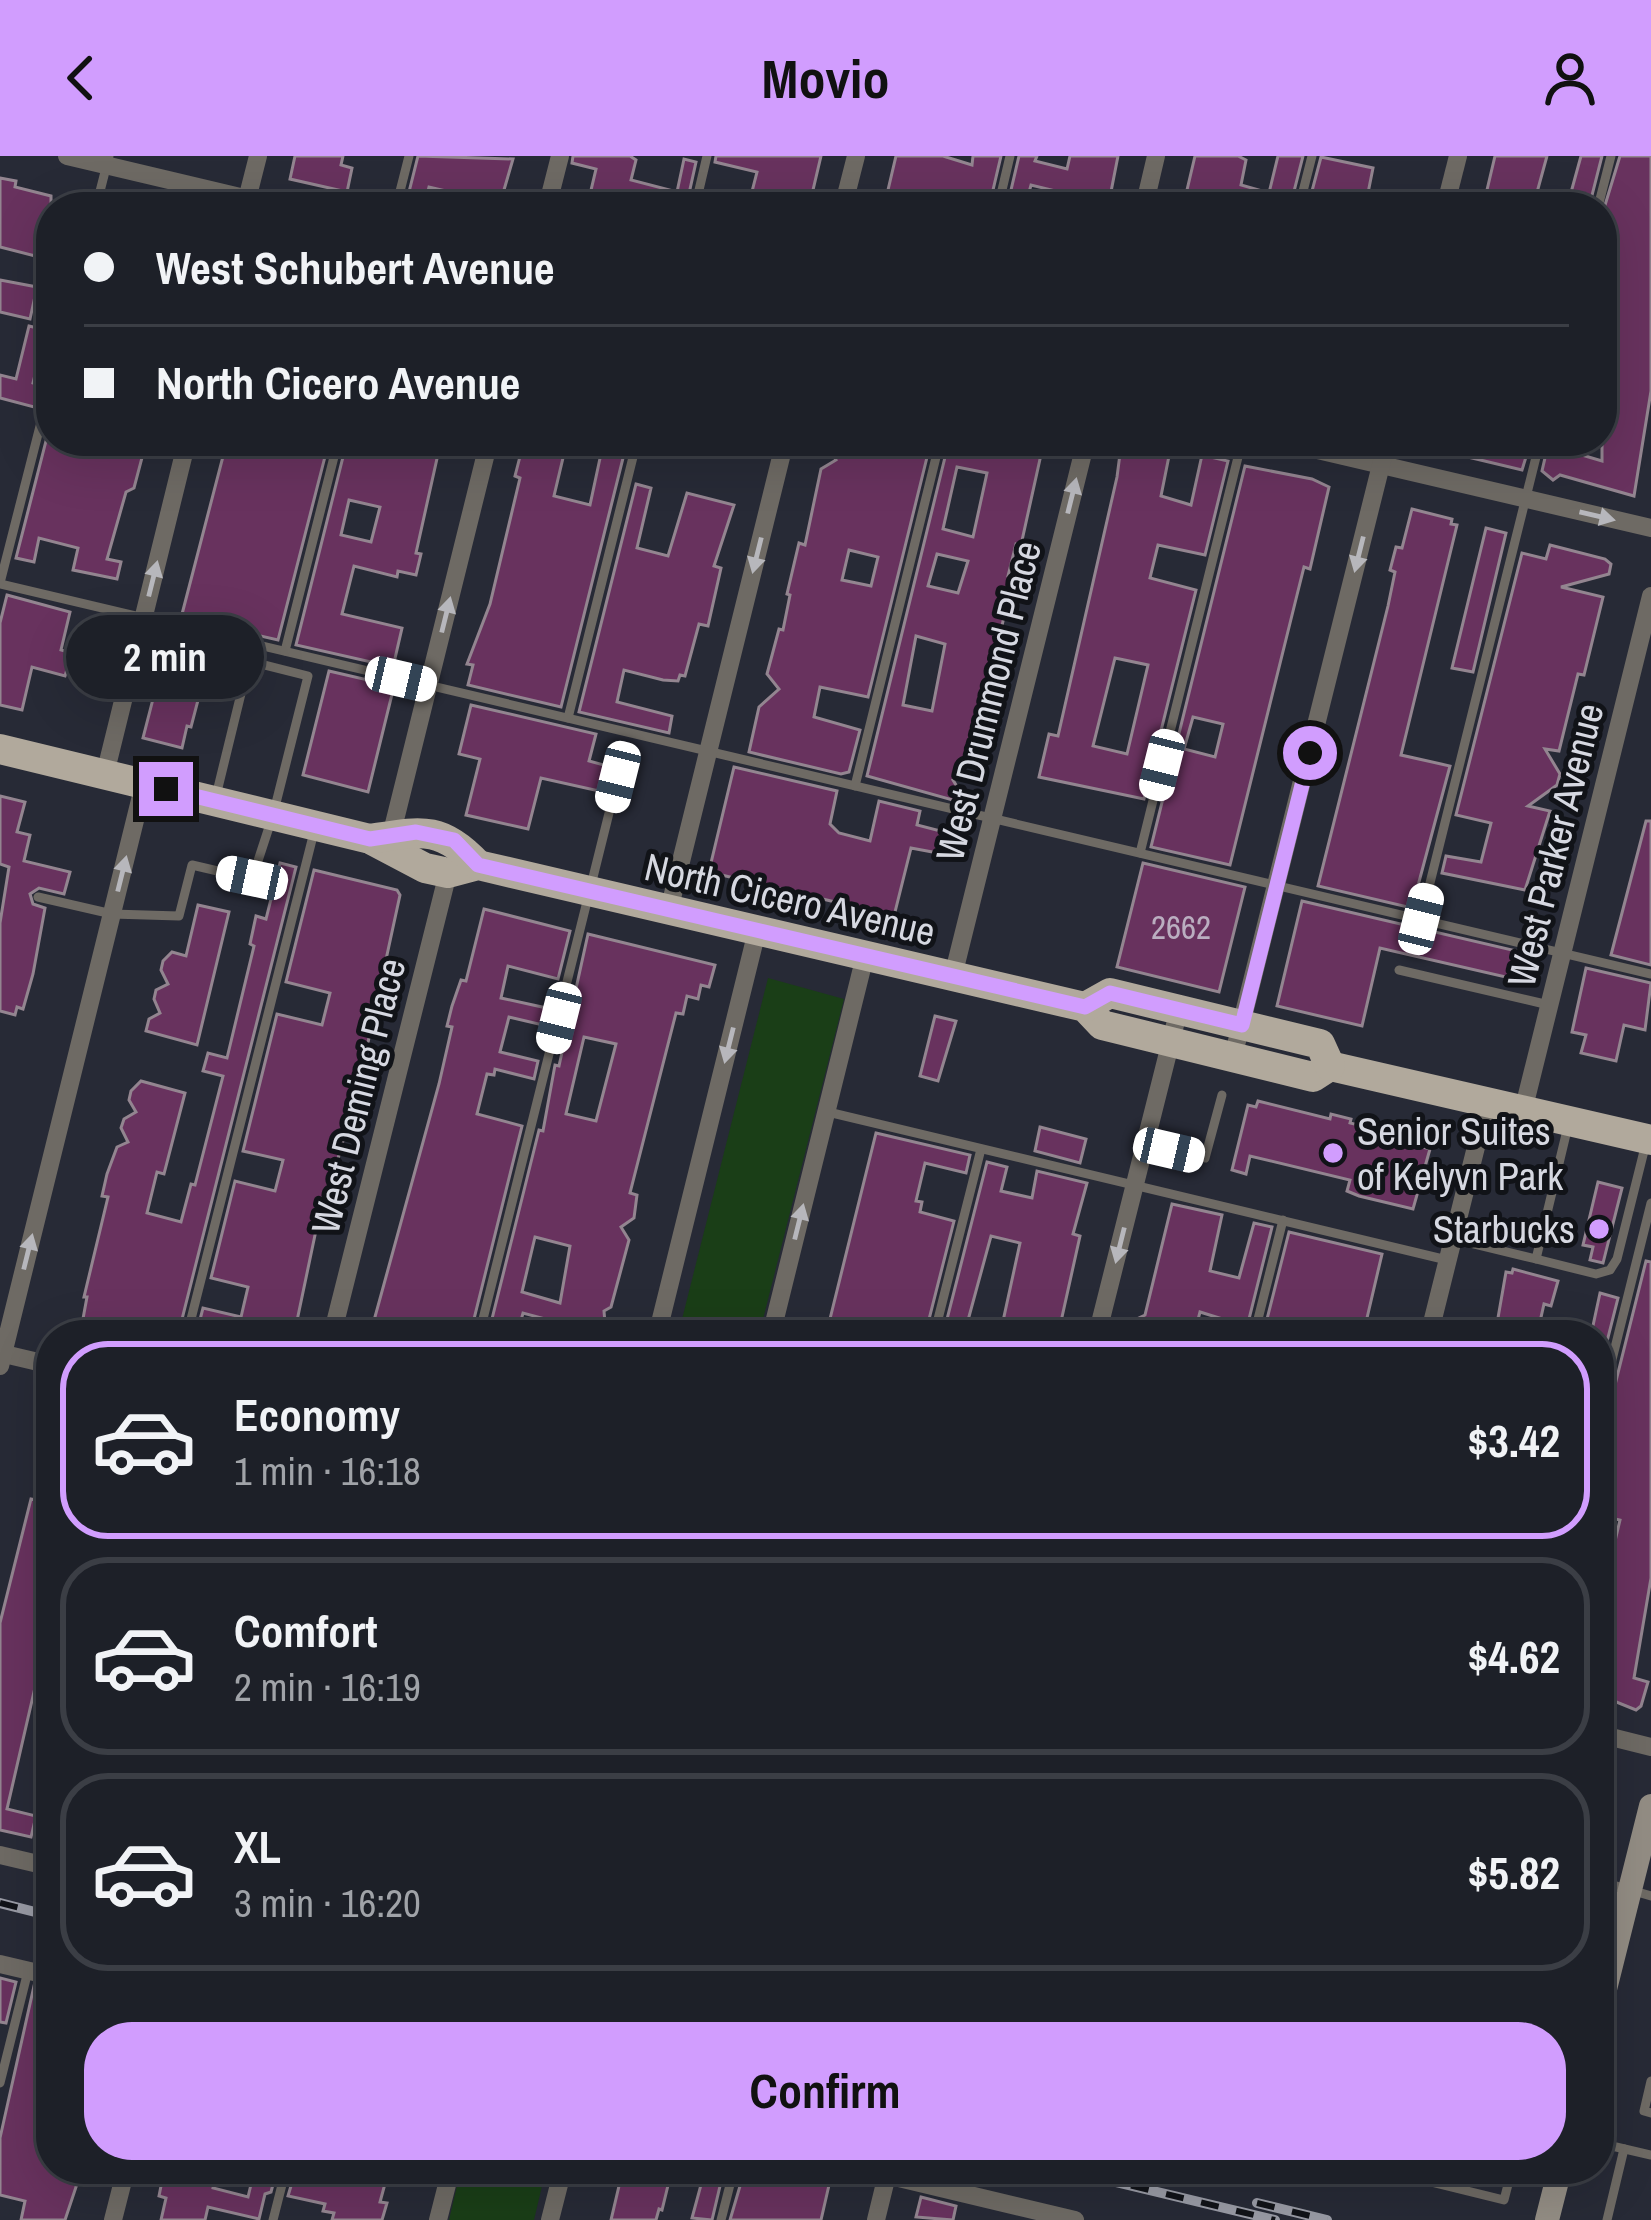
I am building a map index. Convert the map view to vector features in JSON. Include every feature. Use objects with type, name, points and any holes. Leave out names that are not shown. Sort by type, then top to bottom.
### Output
[{"type":"main road","name":"North Cicero Avenue","points":[[0,748],[383,842],[416,832],[454,840],[463,869],[590,892],[1085,1007],[1102,1025],[1313,1077],[1330,1066],[1649,1140]]},
{"type":"main road","name":"North Cicero Avenue","points":[[1085,1007],[1110,993],[1320,1044],[1330,1066]]},
{"type":"main road","points":[[1614,1970],[1641,1892],[1651,1806]]},
{"type":"main road","points":[[1547,2220],[1556,2184]]},
{"type":"street","points":[[67,156],[108,161],[210,192]]},
{"type":"street","points":[[249,192],[257,156]]},
{"type":"street","points":[[551,192],[560,156]]},
{"type":"street","points":[[847,192],[856,156]]},
{"type":"street","points":[[1148,192],[1156,156]]},
{"type":"street","points":[[1449,192],[1458,156]]},
{"type":"street","points":[[105,774],[183,456]]},
{"type":"street","points":[[383,842],[485,456]]},
{"type":"street","points":[[669,910],[781,456]]},
{"type":"street","name":"West Drummond Place","points":[[953,976],[1082,456]]},
{"type":"street","points":[[1343,456],[1651,528]]},
{"type":"street","points":[[1233,1057],[1383,456]]},
{"type":"street","name":"West Parker Avenue","points":[[1523,1111],[1651,596]]},
{"type":"street","points":[[36,1363],[1,1357],[144,784]]},
{"type":"street","name":"West Deming Place","points":[[336,1320],[463,869]]},
{"type":"street","points":[[661,1320],[757,931]]},
{"type":"street","points":[[775,1320],[865,956]]},
{"type":"street","points":[[1101,1320],[1179,1010]]},
{"type":"street","points":[[1433,1320],[1487,1102]]},
{"type":"street","points":[[1614,1738],[1651,1747]]},
{"type":"street","points":[[0,1855],[36,1863]]},
{"type":"street","points":[[0,1964],[36,1972]]},
{"type":"street","points":[[113,2220],[122,2184]]},
{"type":"street","points":[[438,2220],[447,2184]]},
{"type":"street","points":[[550,2220],[558,2184]]},
{"type":"street","points":[[875,2220],[885,2184]]},
{"type":"street","points":[[917,2184],[1012,2213],[1075,2220]]},
{"type":"lane","points":[[400,192],[409,156]]},
{"type":"lane","points":[[698,192],[707,156]]},
{"type":"lane","points":[[1002,192],[1010,156]]},
{"type":"lane","points":[[1303,192],[1312,156]]},
{"type":"lane","points":[[1602,192],[1611,156]]},
{"type":"lane","points":[[100,192],[108,161]]},
{"type":"lane","points":[[36,442],[0,583],[1651,974]]},
{"type":"lane","points":[[285,651],[334,456]]},
{"type":"lane","points":[[568,718],[633,456]]},
{"type":"lane","points":[[855,786],[936,456]]},
{"type":"lane","points":[[1140,853],[1237,456]]},
{"type":"lane","points":[[1421,919],[1536,456]]},
{"type":"lane","points":[[38,897],[112,914],[179,916],[192,865],[252,878],[308,676],[249,662],[214,801]]},
{"type":"lane","points":[[483,1320],[618,777]]},
{"type":"lane","points":[[191,1320],[315,825]]},
{"type":"lane","points":[[1399,970],[1549,1005]]},
{"type":"lane","points":[[1145,1145],[1205,1158],[1222,1095]]},
{"type":"lane","points":[[826,1112],[1448,1260]]},
{"type":"lane","points":[[1536,1259],[1569,1122]]},
{"type":"lane","points":[[1453,1239],[1596,1274],[1610,1270],[1649,1140]]},
{"type":"lane","points":[[938,1320],[981,1149]]},
{"type":"lane","points":[[1614,1352],[1651,1203]]},
{"type":"lane","points":[[1258,1320],[1283,1220]]},
{"type":"lane","points":[[0,2083],[28,1970]]},
{"type":"lane","points":[[1651,2081],[1644,2111],[1651,2113]]},
{"type":"lane","points":[[1614,2147],[1651,2156]]},
{"type":"lane","points":[[1607,2220],[1624,2149]]},
{"type":"lane","points":[[273,2220],[282,2184]]},
{"type":"lane","points":[[722,2220],[730,2184]]},
{"type":"lane","points":[[1436,2184],[1504,2200],[1508,2184]]},
{"type":"green space","points":[[768,978],[844,999],[763,1320],[682,1320]]},
{"type":"green space","points":[[457,2184],[542,2184],[534,2220],[449,2220]]},
{"type":"building","points":[[295,156],[343,156],[341,165],[352,168],[347,192],[290,179]]},
{"type":"building","points":[[418,156],[513,159],[503,192],[429,187],[428,192],[409,192]]},
{"type":"building","points":[[573,156],[630,156],[636,160],[631,180],[677,192],[591,192],[596,169],[572,163]]},
{"type":"building","points":[[716,156],[821,156],[813,192],[752,192],[757,172],[715,162]]},
{"type":"building","points":[[896,156],[943,156],[972,165],[973,156],[1001,156],[993,192],[888,192]]},
{"type":"building","points":[[1019,156],[1037,156],[1035,161],[1067,169],[1070,156],[1118,156],[1111,192],[1060,192],[1031,185],[1029,192],[1011,192]]},
{"type":"building","points":[[1195,156],[1238,156],[1246,160],[1241,185],[1266,192],[1187,192]]},
{"type":"building","points":[[1278,156],[1303,156],[1294,192],[1269,192]]},
{"type":"building","points":[[1495,156],[1547,156],[1537,192],[1487,192]]},
{"type":"building","points":[[1581,156],[1602,156],[1593,192],[1571,192]]},
{"type":"building","points":[[1620,156],[1651,156],[1651,391],[1634,496],[1560,475],[1553,480],[1542,471],[1545,456],[1602,461],[1602,456],[1617,456],[1617,192],[1609,192]]},
{"type":"building","points":[[1321,157],[1373,168],[1368,192],[1312,192]]},
{"type":"building","points":[[684,159],[696,162],[689,192],[677,192]]},
{"type":"building","points":[[0,178],[36,192],[36,256],[0,247]]},
{"type":"building","points":[[0,280],[36,287],[30,319],[0,312]]},
{"type":"building","points":[[29,326],[36,328],[34,407],[0,398],[0,375],[16,379]]},
{"type":"building","points":[[42,456],[142,456],[134,488],[126,492],[107,559],[121,562],[117,579],[73,570],[78,548],[39,538],[34,562],[16,558]]},
{"type":"building","points":[[223,456],[325,456],[278,640],[181,618]]},
{"type":"building","points":[[343,456],[438,456],[416,553],[421,554],[416,575],[398,571],[397,577],[354,566],[342,614],[402,628],[393,667],[296,645]],"holes":[[[349,500],[380,507],[371,542],[341,535]]]},
{"type":"building","points":[[520,456],[563,456],[554,496],[590,505],[600,456],[624,456],[561,707],[468,685],[473,665],[467,664],[490,604],[520,478],[515,476]]},
{"type":"building","points":[[834,456],[927,456],[868,697],[820,687],[814,717],[860,730],[849,772],[841,774],[749,752],[759,707],[779,689],[767,674],[779,629],[783,630],[799,543],[805,545],[821,469],[836,460]],"holes":[[[849,550],[878,557],[871,586],[842,580]]]},
{"type":"building","points":[[945,456],[1041,456],[1021,545],[1016,544],[1008,576],[1013,577],[982,714],[978,713],[963,774],[953,780],[959,790],[956,801],[867,776]],"holes":[[[957,467],[987,473],[973,537],[943,529]],[[937,554],[968,561],[958,593],[928,586]],[[916,636],[945,644],[932,711],[903,705]]]},
{"type":"building","points":[[1120,456],[1169,456],[1161,496],[1191,505],[1202,456],[1228,461],[1205,555],[1158,545],[1150,578],[1196,590],[1144,799],[1039,777],[1049,734],[1058,736]],"holes":[[[1115,658],[1148,665],[1127,754],[1093,746]]]},
{"type":"building","points":[[1464,456],[1526,456],[1522,470]]},
{"type":"building","points":[[1245,466],[1312,479],[1329,487],[1310,569],[1304,567],[1230,865],[1151,847]],"holes":[[[1193,717],[1223,724],[1215,757],[1184,749]]]},
{"type":"building","points":[[636,484],[651,488],[637,548],[668,556],[687,493],[734,505],[714,566],[721,568],[708,626],[699,624],[685,676],[680,675],[678,681],[663,680],[624,670],[617,702],[672,716],[669,733],[579,712]]},
{"type":"building","points":[[1412,509],[1452,519],[1451,524],[1457,525],[1401,755],[1450,766],[1412,908],[1318,886],[1388,606],[1395,572],[1390,570],[1396,547],[1402,548]]},
{"type":"building","points":[[1486,528],[1506,533],[1473,672],[1452,668]]},
{"type":"building","points":[[1550,545],[1611,564],[1609,574],[1561,587],[1603,597],[1559,751],[1545,749],[1560,774],[1557,785],[1528,806],[1550,811],[1525,890],[1442,873],[1446,856],[1481,862],[1491,823],[1456,815],[1522,553],[1546,559]]},
{"type":"building","points":[[7,595],[70,612],[61,650],[72,653],[65,676],[32,667],[22,710],[0,705],[0,623]]},
{"type":"building","points":[[170,633],[231,648],[226,666],[208,662],[182,748],[143,738]]},
{"type":"building","points":[[329,671],[394,686],[368,792],[303,775]]},
{"type":"building","points":[[471,705],[596,734],[589,761],[604,765],[599,791],[541,778],[528,829],[466,815],[480,759],[459,754]]},
{"type":"building","points":[[734,767],[837,791],[830,824],[839,833],[870,841],[879,801],[920,811],[917,825],[960,836],[954,856],[911,848],[894,916],[713,873],[710,867]]},
{"type":"building","points":[[0,796],[25,802],[17,832],[30,835],[24,861],[70,872],[64,894],[39,888],[30,894],[33,904],[45,908],[33,974],[23,1009],[17,1007],[15,1015],[0,1011],[0,923],[9,867],[0,864]]},
{"type":"building","points":[[1646,821],[1651,821],[1651,965],[1611,955]]},
{"type":"building","points":[[280,863],[296,867],[182,1320],[83,1320],[108,1197],[102,1196],[107,1174],[117,1147],[128,1142],[121,1128],[124,1119],[136,1112],[129,1100],[131,1091],[141,1081],[185,1093],[164,1174],[157,1172],[147,1213],[181,1222],[223,1076],[203,1071],[208,1053],[227,1058],[254,946],[250,944],[256,916],[266,919]]},
{"type":"building","points":[[1143,863],[1245,887],[1219,992],[1117,967]]},
{"type":"building","points":[[314,870],[397,890],[400,895],[359,1084],[323,1197],[297,1320],[200,1320],[203,1308],[241,1317],[248,1287],[211,1278],[235,1181],[275,1191],[283,1160],[243,1151],[277,1014],[322,1025],[330,993],[286,982]]},
{"type":"building","points":[[1302,901],[1529,954],[1523,981],[1380,948],[1362,1026],[1277,1006]]},
{"type":"building","points":[[198,905],[229,912],[197,1045],[146,1031],[149,1019],[160,1013],[156,990],[168,984],[161,970],[163,961],[172,952],[186,956]]},
{"type":"building","points":[[484,909],[570,931],[558,979],[508,966],[501,998],[551,1009],[547,1026],[509,1017],[500,1052],[538,1061],[534,1079],[495,1069],[494,1075],[487,1074],[477,1114],[522,1126],[474,1320],[374,1320],[439,1084],[452,1006],[461,980],[466,981]]},
{"type":"building","points":[[588,934],[715,965],[709,987],[701,985],[698,999],[687,996],[683,1014],[676,1013],[630,1193],[637,1195],[634,1218],[621,1227],[629,1240],[605,1320],[549,1320],[523,1313],[521,1320],[492,1320],[539,1130],[543,1131],[555,1065],[559,1066]],"holes":[[[584,1037],[616,1044],[596,1121],[566,1114]],[[535,1237],[570,1246],[560,1303],[522,1292]]]},
{"type":"building","points":[[1586,968],[1651,983],[1645,1030],[1624,1025],[1616,1061],[1581,1053],[1586,1035],[1572,1032]]},
{"type":"building","points":[[935,1016],[956,1021],[938,1081],[920,1076]]},
{"type":"building","name":"Senior Suites of Kelyvn Park","points":[[1258,1101],[1330,1119],[1331,1114],[1423,1141],[1422,1147],[1430,1149],[1413,1209],[1347,1191],[1350,1180],[1250,1156],[1246,1174],[1232,1170],[1248,1105],[1256,1107]]},
{"type":"building","points":[[1040,1127],[1086,1139],[1080,1163],[1035,1151]]},
{"type":"building","points":[[876,1133],[970,1155],[966,1173],[925,1163],[916,1201],[922,1202],[920,1212],[954,1221],[929,1320],[830,1320]]},
{"type":"building","points":[[987,1162],[1007,1167],[1001,1191],[1032,1198],[1037,1171],[1087,1183],[1073,1234],[1080,1236],[1061,1320],[1003,1320],[1020,1243],[991,1236],[968,1320],[947,1320]]},
{"type":"building","name":"Starbucks","points":[[1598,1182],[1622,1188],[1603,1263],[1590,1260],[1593,1247],[1583,1245]]},
{"type":"building","points":[[1172,1204],[1222,1215],[1210,1271],[1239,1278],[1254,1223],[1272,1227],[1249,1320],[1226,1320],[1200,1312],[1198,1320],[1140,1320]]},
{"type":"building","points":[[1289,1232],[1382,1254],[1367,1320],[1267,1320]]},
{"type":"building","points":[[1646,1261],[1651,1262],[1651,1578],[1634,1678],[1648,1682],[1636,1710],[1614,1701],[1614,1546],[1620,1520],[1614,1519],[1614,1389]]},
{"type":"building","points":[[1513,1269],[1558,1281],[1551,1306],[1544,1304],[1540,1320],[1498,1320],[1506,1272]]},
{"type":"building","points":[[1600,1293],[1618,1298],[1612,1320],[1594,1320]]},
{"type":"building","points":[[31,1499],[36,1500],[36,1683],[7,1809],[36,1816],[31,1837],[0,1830],[0,1623]]},
{"type":"building","points":[[0,1978],[16,1982],[6,2023],[0,2022]]},
{"type":"building","points":[[36,1986],[36,2184],[77,2184],[65,2220],[21,2220],[25,2201],[0,2195],[0,2138]]},
{"type":"building","points":[[161,2184],[214,2184],[213,2188],[248,2197],[251,2184],[273,2184],[265,2194],[259,2219],[208,2207],[205,2220],[161,2220],[166,2198],[159,2196]]},
{"type":"building","points":[[292,2184],[385,2184],[380,2202],[387,2203],[382,2220],[332,2220],[334,2213],[323,2211],[325,2204],[288,2196]]},
{"type":"building","points":[[619,2184],[668,2184],[656,2220],[611,2220]]},
{"type":"building","points":[[701,2184],[720,2186],[712,2220],[692,2218]]},
{"type":"building","points":[[741,2184],[829,2184],[821,2220],[730,2220]]},
{"type":"building","points":[[921,2197],[956,2206],[953,2220],[916,2217]]},
{"type":"railway","points":[[0,1903],[36,1912]]},
{"type":"railway","points":[[1124,2184],[1275,2220]]},
{"type":"railway","points":[[1257,2203],[1327,2220]]},
{"type":"place","name":"Senior Suites of Kelyvn Park","points":[[1333,1153]]},
{"type":"place","name":"Starbucks","points":[[1599,1229]]},
{"type":"route","points":[[166,789],[370,839],[416,832],[454,840],[478,865],[1085,1007],[1110,993],[1242,1025],[1310,753]]}]
